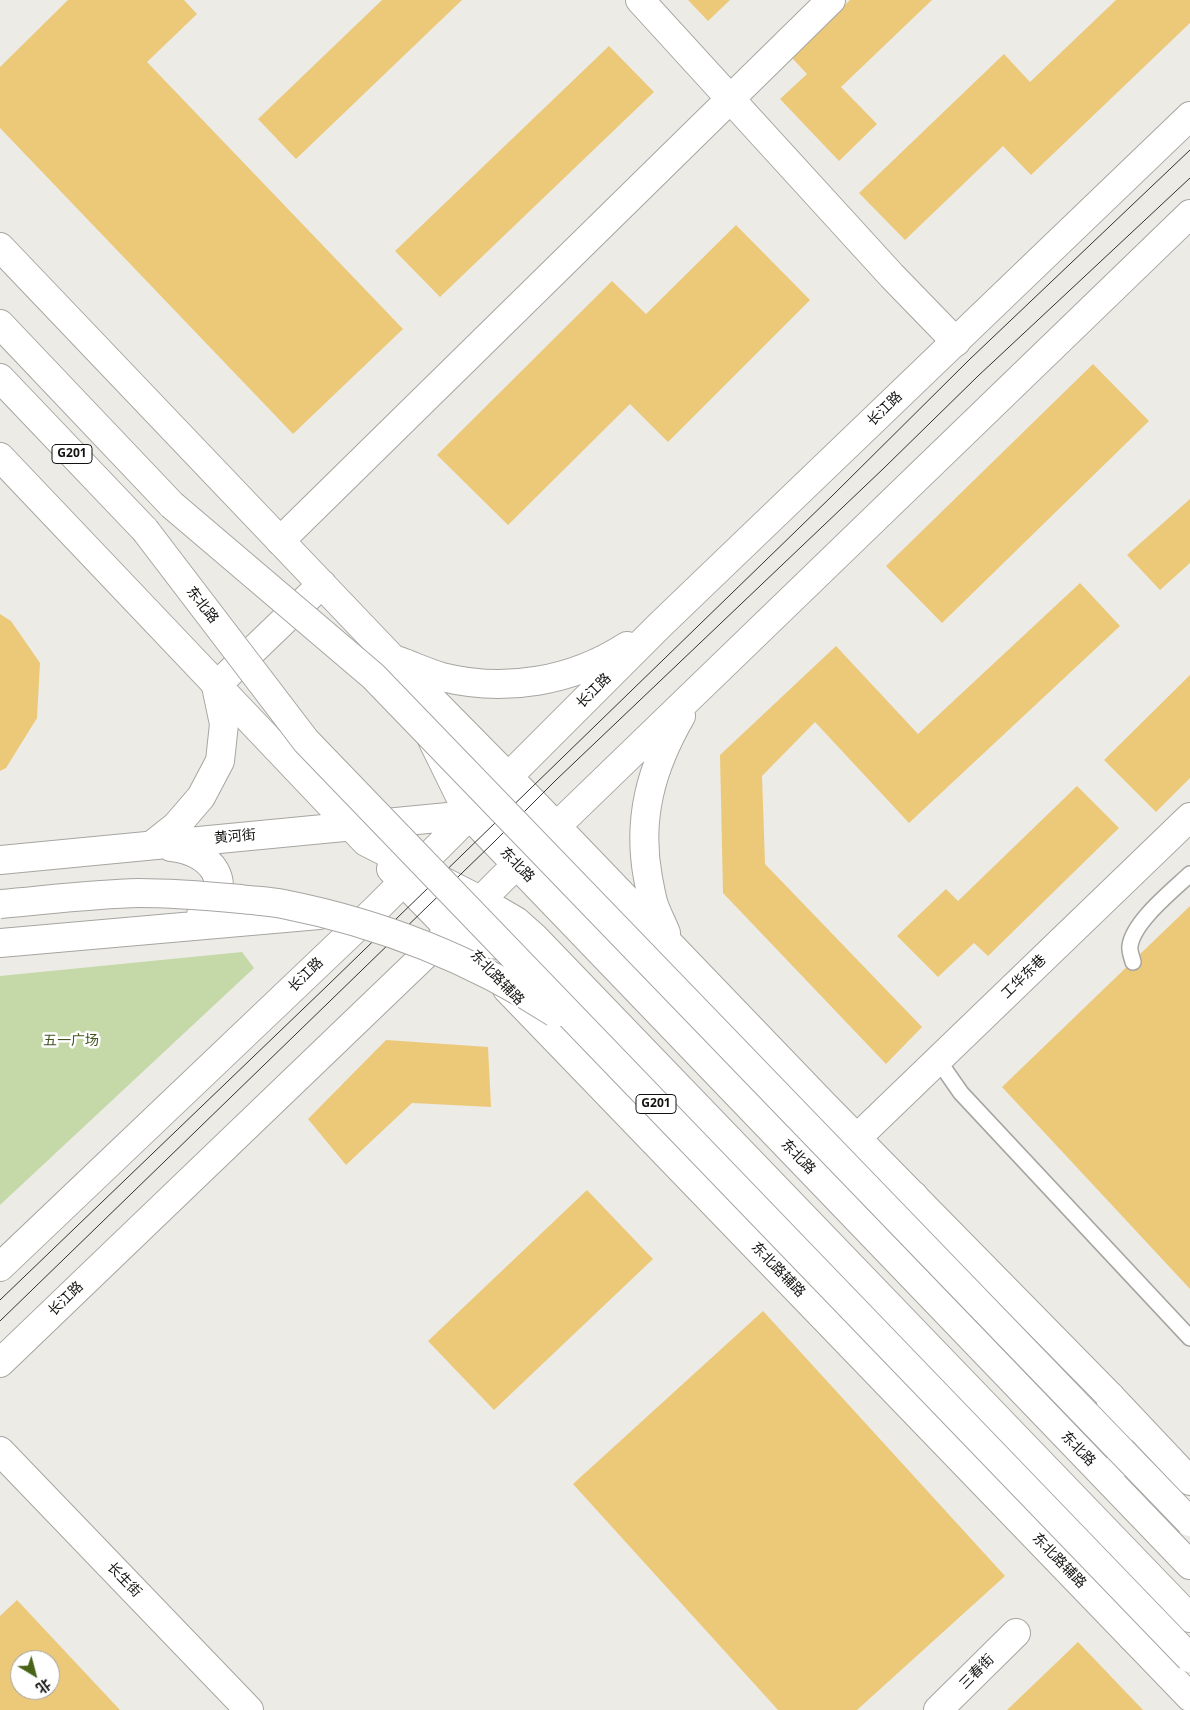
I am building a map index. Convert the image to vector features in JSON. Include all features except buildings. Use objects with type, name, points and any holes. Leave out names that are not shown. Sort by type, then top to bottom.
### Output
[{"type":"main road","points":[[640,0],[892,276],[956,342]]},
{"type":"main road","points":[[280,541],[831,0]]},
{"type":"main road","name":"长江路","points":[[0,1267],[375,910],[660,625],[1190,116]]},
{"type":"main road","name":"长江路","points":[[0,1363],[456,935],[480,900],[1190,214]]},
{"type":"main road","name":"东北路","points":[[0,247],[392,658],[469,815],[1190,1565]]},
{"type":"main road","name":"东北路","points":[[0,324],[172,505],[374,676],[1190,1522]]},
{"type":"main road","name":"东北路","points":[[0,378],[145,530],[306,741],[1190,1658]]},
{"type":"main road","points":[[0,457],[358,834],[410,875],[480,900],[516,920],[1190,1618]]},
{"type":"main road","points":[[216,686],[322,584]]},
{"type":"main road","points":[[392,658],[442,677],[488,684],[537,682],[575,672],[617,652],[660,625]]},
{"type":"main road","points":[[392,658],[857,1138],[1110,1396],[1187,1470]]},
{"type":"main road","points":[[152,845],[176,826],[202,797],[220,761],[224,724],[216,686]]},
{"type":"main road","points":[[673,948],[653,904],[644,856],[645,814],[654,775],[669,736],[694,694]]},
{"type":"main road","name":"黄河街","points":[[0,860],[152,845],[358,834],[469,815]]},
{"type":"main road","name":"工华东巷","points":[[857,1138],[1190,817]]},
{"type":"main road","points":[[152,845],[176,847],[202,857],[212,865],[219,880],[217,894],[212,906],[201,915],[161,929]]},
{"type":"main road","name":"东北路辅路","points":[[410,875],[428,906],[1190,1697]]},
{"type":"main road","points":[[0,904],[139,894],[206,896],[281,904],[352,920],[427,946],[489,974],[532,998],[592,1036]]},
{"type":"main road","points":[[0,943],[428,906]]},
{"type":"main road","points":[[456,935],[547,952]]},
{"type":"main road","points":[[815,1175],[914,1196]]},
{"type":"main road","points":[[1110,1396],[1133,1506],[1190,1522]]},
{"type":"main road","name":"长生街","points":[[0,1451],[248,1710]]},
{"type":"main road","points":[[1110,1535],[1132,1637]]},
{"type":"main road","points":[[1142,1568],[1144,1551],[1150,1545],[1158,1542],[1168,1542]]},
{"type":"main road","name":"三春街","points":[[938,1710],[1016,1633]]},
{"type":"lane","points":[[1133,962],[1129,948],[1133,933],[1145,918],[1190,874]]},
{"type":"lane","points":[[938,1060],[960,1093],[1190,1338]]},
{"type":"green space","name":"五一广场","points":[[242,952],[254,968],[0,1205],[0,976]]},
{"type":"tram line","points":[[0,1300],[328,985],[832,496],[970,359],[1190,150]]},
{"type":"tram line","points":[[0,1321],[556,780],[978,376],[1190,178]]}]
